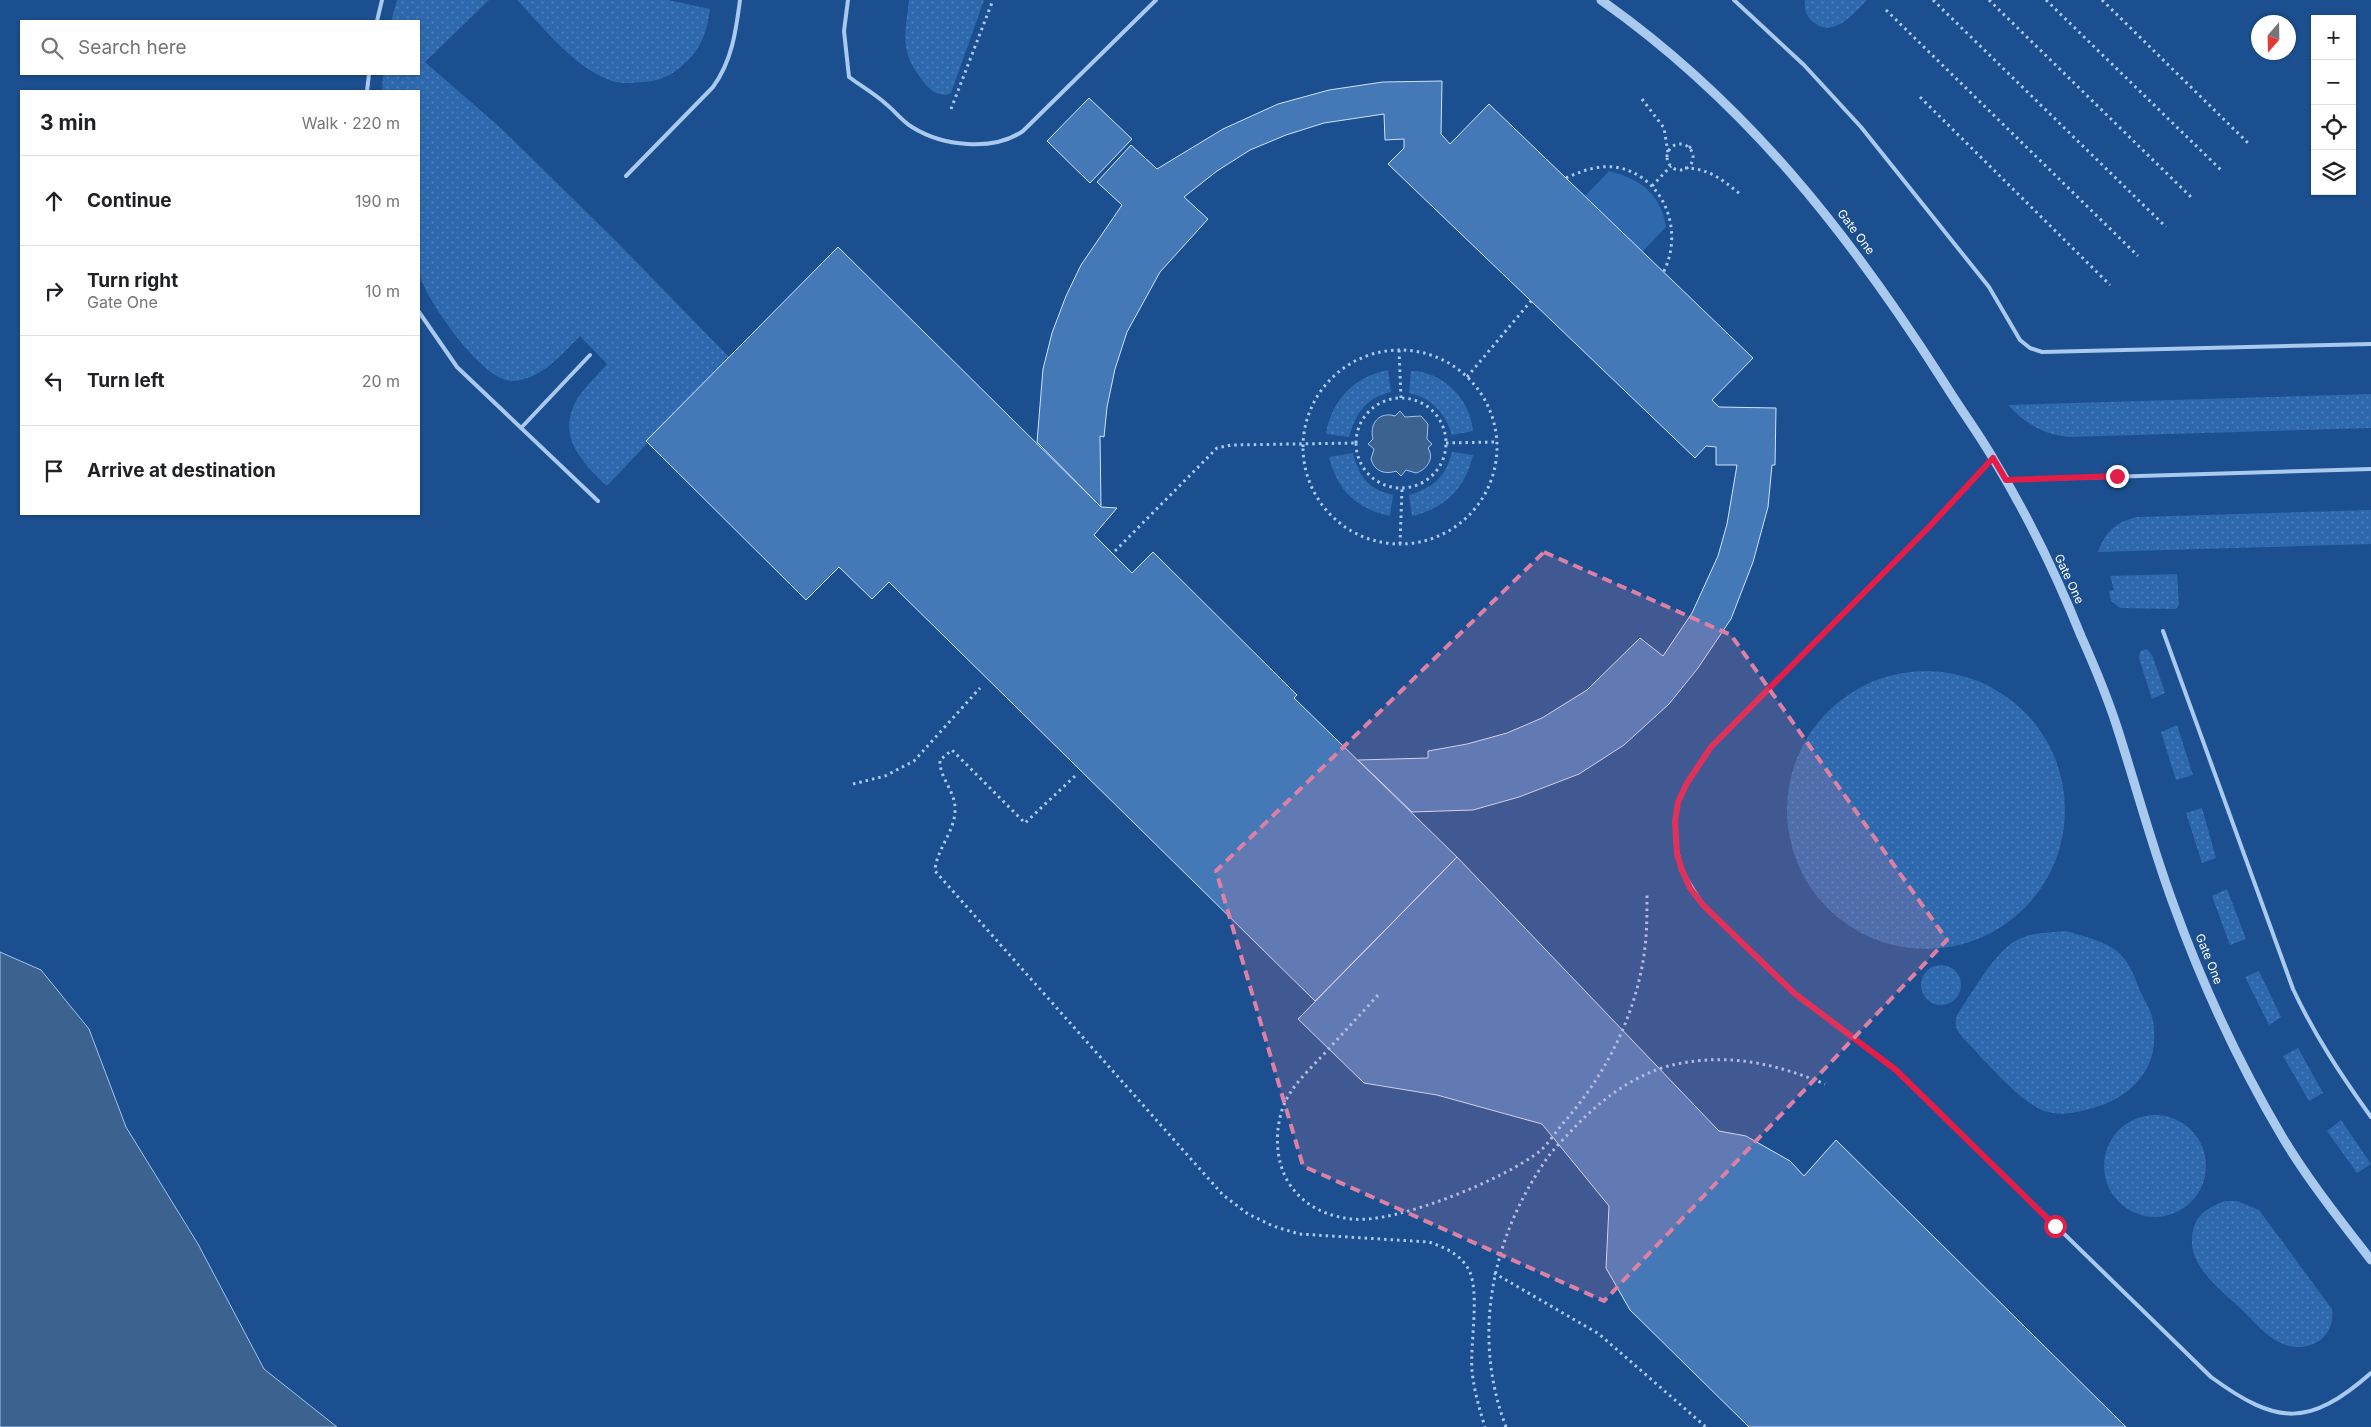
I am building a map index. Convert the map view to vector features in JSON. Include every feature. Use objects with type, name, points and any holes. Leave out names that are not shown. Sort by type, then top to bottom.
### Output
[{"type":"street","name":"Gate One","points":[[1601,0],[1634,23],[1712,90],[1801,183],[1879,284],[1993,458],[2039,543],[2081,634],[2115,722],[2175,908],[2229,1038],[2284,1139],[2327,1203],[2371,1260]]},
{"type":"lane","points":[[377,20],[382,0]]},
{"type":"lane","points":[[626,176],[713,87],[723,73],[735,35],[740,0]]},
{"type":"lane","points":[[848,0],[844,31],[849,77],[887,104],[912,127],[934,137],[980,145],[1014,137],[1022,131],[1156,0]]},
{"type":"lane","points":[[1734,0],[1804,65],[1861,127],[1989,287],[2020,340],[2030,348],[2042,352],[2371,344]]},
{"type":"lane","points":[[367,90],[369,75]]},
{"type":"lane","points":[[420,313],[457,367],[598,500]]},
{"type":"lane","points":[[521,428],[590,355]]},
{"type":"lane","points":[[1993,458],[1930,526],[1711,747],[1699,762],[1678,802],[1674,838],[1682,870],[1703,905],[1794,993],[1896,1070],[2211,1377],[2236,1396],[2273,1414],[2294,1418],[2306,1416],[2332,1407],[2344,1399],[2371,1373]]},
{"type":"lane","points":[[2006,480],[2371,469]]},
{"type":"lane","points":[[2164,631],[2293,989],[2314,1032],[2332,1062],[2371,1117]]},
{"type":"path","points":[[951,109],[993,0]]},
{"type":"path","points":[[1933,0],[2166,227]]},
{"type":"path","points":[[1989,0],[2193,199]]},
{"type":"path","points":[[2046,0],[2221,170]]},
{"type":"path","points":[[2102,0],[2248,143]]},
{"type":"path","points":[[1886,10],[2138,256]]},
{"type":"path","points":[[1920,97],[2110,285]]},
{"type":"path","points":[[1642,99],[1664,128],[1668,154],[1672,166],[1679,170],[1685,168],[1690,166],[1693,158],[1689,148],[1685,145],[1676,145],[1668,154]]},
{"type":"path","points":[[1689,148],[1694,144]]},
{"type":"path","points":[[1652,186],[1672,166]]},
{"type":"path","points":[[1566,178],[1588,169],[1614,167],[1639,176],[1652,186],[1665,205],[1671,226],[1673,243],[1663,272]]},
{"type":"path","points":[[1685,168],[1700,169],[1715,175],[1740,194]]},
{"type":"path","points":[[1467,377],[1531,301]]},
{"type":"path","points":[[1388,350],[1399,350],[1438,357],[1467,377],[1476,386],[1487,404],[1495,424],[1497,442],[1495,467],[1488,488],[1477,507],[1462,522],[1443,534],[1422,542],[1400,544],[1378,542],[1357,534],[1339,522],[1321,504],[1309,482],[1303,457],[1303,432],[1310,408],[1323,386],[1342,369],[1363,357],[1388,350]]},
{"type":"path","points":[[1399,350],[1401,398]]},
{"type":"path","points":[[1401,398],[1416,400],[1430,408],[1440,420],[1446,435],[1441,466],[1431,478],[1417,486],[1402,489],[1387,487],[1374,480],[1364,470],[1358,457],[1355,443],[1357,429],[1364,416],[1374,406],[1386,400],[1401,398]]},
{"type":"path","points":[[1446,443],[1497,442]]},
{"type":"path","points":[[1114,551],[1217,448],[1231,444],[1303,445],[1355,443]]},
{"type":"path","points":[[1400,544],[1402,489]]},
{"type":"path","points":[[852,784],[885,776],[914,761],[980,688]]},
{"type":"path","points":[[1075,776],[1025,824],[952,750],[940,760],[940,766],[953,793],[954,816],[935,871],[1223,1195],[1248,1214],[1273,1226],[1299,1234],[1429,1242],[1450,1249],[1463,1261],[1470,1272],[1474,1294],[1472,1370],[1477,1402],[1485,1427]]},
{"type":"path","points":[[1378,995],[1298,1082],[1284,1107],[1277,1138],[1280,1167],[1295,1192],[1312,1208],[1333,1216],[1353,1220],[1389,1215],[1429,1204],[1483,1184],[1540,1151],[1584,1099],[1614,1050],[1637,991],[1644,954],[1647,895]]},
{"type":"path","points":[[1506,1427],[1495,1396],[1490,1362],[1489,1315],[1494,1274],[1502,1243],[1516,1209],[1548,1156],[1592,1108],[1632,1082],[1676,1064],[1707,1060],[1743,1060],[1787,1069],[1825,1084]]},
{"type":"path","points":[[1494,1274],[1599,1334],[1706,1427]]},
{"type":"highlighted area","points":[[1544,552],[1731,635],[1947,940],[1604,1301],[1303,1166],[1216,871]]},
{"type":"shaded area","points":[[397,0],[489,0],[425,62],[503,130],[616,241],[729,357],[607,486],[582,459],[571,439],[569,428],[570,416],[575,403],[607,364],[580,336],[550,365],[532,376],[512,381],[500,378],[486,368],[457,338],[424,286],[420,276],[420,90],[382,90],[383,75],[420,75],[420,20],[391,20]]},
{"type":"shaded area","points":[[517,0],[668,0],[710,9],[701,43],[691,57],[677,70],[656,80],[622,83],[598,75],[572,57]]},
{"type":"shaded area","points":[[909,0],[984,0],[951,93],[946,95],[935,93],[915,71],[910,61],[905,34]]},
{"type":"shaded area","points":[[1805,0],[1867,0],[1842,23],[1827,28],[1820,26],[1810,19],[1806,12]]},
{"type":"shaded area","points":[[1609,171],[1640,184],[1648,190],[1659,205],[1666,227],[1642,252],[1585,196]]},
{"type":"shaded area","points":[[1388,370],[1391,392],[1375,398],[1363,408],[1355,421],[1349,437],[1326,434],[1333,410],[1346,392],[1365,378]]},
{"type":"shaded area","points":[[1411,371],[1423,372],[1434,376],[1453,389],[1467,409],[1473,431],[1452,435],[1446,420],[1431,403],[1409,393]]},
{"type":"shaded area","points":[[2371,394],[2371,428],[2069,437],[2059,436],[2035,427],[2021,418],[2008,405]]},
{"type":"shaded area","points":[[1400,411],[1405,417],[1421,416],[1428,424],[1427,439],[1432,444],[1428,448],[1430,460],[1426,467],[1416,473],[1406,470],[1401,476],[1396,471],[1384,472],[1377,469],[1371,459],[1374,449],[1368,444],[1373,439],[1372,428],[1376,420],[1384,415],[1395,416]]},
{"type":"shaded area","points":[[1452,452],[1473,455],[1459,487],[1435,508],[1412,516],[1409,495],[1432,485],[1442,475]]},
{"type":"shaded area","points":[[1353,453],[1358,469],[1366,481],[1377,489],[1393,495],[1390,516],[1378,513],[1358,503],[1337,479],[1329,457]]},
{"type":"shaded area","points":[[2371,510],[2371,544],[2098,552],[2104,539],[2113,528],[2124,521],[2138,517]]},
{"type":"shaded area","points":[[2177,574],[2179,605],[2176,609],[2120,608],[2111,601],[2109,591],[2114,590],[2110,576]]},
{"type":"shaded area","points":[[2147,649],[2153,657],[2165,693],[2152,699],[2139,658],[2140,651]]},
{"type":"shaded area","points":[[1940,671],[1979,681],[1992,687],[2025,711],[2042,733],[2055,757],[2063,783],[2065,810],[2063,837],[2055,863],[2042,887],[2025,909],[2003,926],[1979,939],[1940,949],[1912,949],[1873,939],[1860,933],[1827,909],[1818,898],[1803,876],[1789,837],[1787,796],[1797,757],[1803,744],[1827,711],[1838,702],[1860,687],[1899,673]]},
{"type":"shaded area","points":[[2177,725],[2193,775],[2176,780],[2161,732]]},
{"type":"shaded area","points":[[2202,808],[2216,858],[2202,863],[2186,813]]},
{"type":"shaded area","points":[[2227,889],[2246,939],[2230,945],[2212,896]]},
{"type":"shaded area","points":[[2065,931],[2099,941],[2122,956],[2131,970],[2150,1010],[2154,1038],[2153,1052],[2148,1066],[2132,1088],[2107,1103],[2093,1108],[2059,1114],[2048,1112],[2026,1101],[1963,1038],[1957,1029],[1956,1022],[1957,1015],[1982,976],[2004,949],[2024,937]]},
{"type":"shaded area","points":[[0,952],[41,970],[89,1029],[126,1127],[198,1244],[264,1369],[337,1427],[0,1427]]},
{"type":"shaded area","points":[[1945,965],[1952,968],[1958,974],[1961,985],[1960,993],[1952,1002],[1945,1005],[1937,1005],[1930,1002],[1922,993],[1921,981],[1924,974],[1933,966]]},
{"type":"shaded area","points":[[2259,971],[2281,1017],[2269,1025],[2245,977]]},
{"type":"shaded area","points":[[2298,1048],[2323,1093],[2309,1101],[2283,1056]]},
{"type":"shaded area","points":[[2155,1115],[2174,1119],[2191,1130],[2202,1147],[2206,1166],[2202,1185],[2191,1202],[2174,1213],[2155,1217],[2136,1213],[2119,1202],[2108,1185],[2104,1166],[2108,1147],[2119,1130],[2136,1119]]},
{"type":"shaded area","points":[[2341,1120],[2371,1164],[2357,1173],[2327,1131]]},
{"type":"shaded area","points":[[2225,1201],[2237,1201],[2259,1210],[2332,1309],[2332,1320],[2329,1329],[2318,1342],[2300,1347],[2275,1340],[2214,1284],[2199,1265],[2192,1243],[2193,1231],[2197,1220],[2204,1212]]},
{"type":"building","points":[[1442,81],[1441,134],[1450,144],[1489,104],[1753,358],[1712,400],[1719,407],[1776,408],[1775,465],[1772,465],[1768,507],[1753,562],[1731,619],[1698,668],[1669,704],[1624,745],[1579,774],[1519,797],[1473,810],[1412,812],[1358,760],[1428,758],[1428,751],[1467,744],[1507,733],[1542,718],[1587,690],[1640,638],[1663,656],[1692,613],[1718,556],[1727,524],[1737,465],[1716,465],[1716,447],[1706,446],[1695,458],[1388,164],[1404,148],[1404,139],[1385,140],[1384,114],[1324,123],[1286,135],[1250,150],[1217,171],[1184,197],[1208,219],[1160,272],[1127,332],[1115,369],[1107,407],[1104,437],[1100,436],[1101,507],[1037,442],[1043,369],[1052,333],[1066,296],[1081,265],[1122,205],[1097,182],[1131,145],[1157,169],[1223,129],[1278,104],[1329,90],[1383,82]]},
{"type":"building","points":[[1089,98],[1132,139],[1090,183],[1047,141]]},
{"type":"building","points":[[838,247],[1101,507],[1117,508],[1094,535],[1132,573],[1153,552],[1297,695],[1294,698],[1457,857],[1315,1001],[889,582],[872,599],[839,567],[806,600],[646,441]]},
{"type":"building","points":[[1457,857],[1719,1131],[1746,1136],[1790,1161],[1804,1176],[1836,1140],[2126,1427],[1749,1427],[1630,1310],[1606,1268],[1609,1206],[1542,1124],[1437,1095],[1364,1083],[1298,1019]]},
{"type":"route","points":[[2055,1226],[1896,1070],[1794,993],[1703,905],[1690,888],[1682,870],[1674,838],[1675,822],[1678,802],[1687,783],[1699,762],[1711,747],[1930,526],[1993,458],[2006,480],[2117,476]]}]
